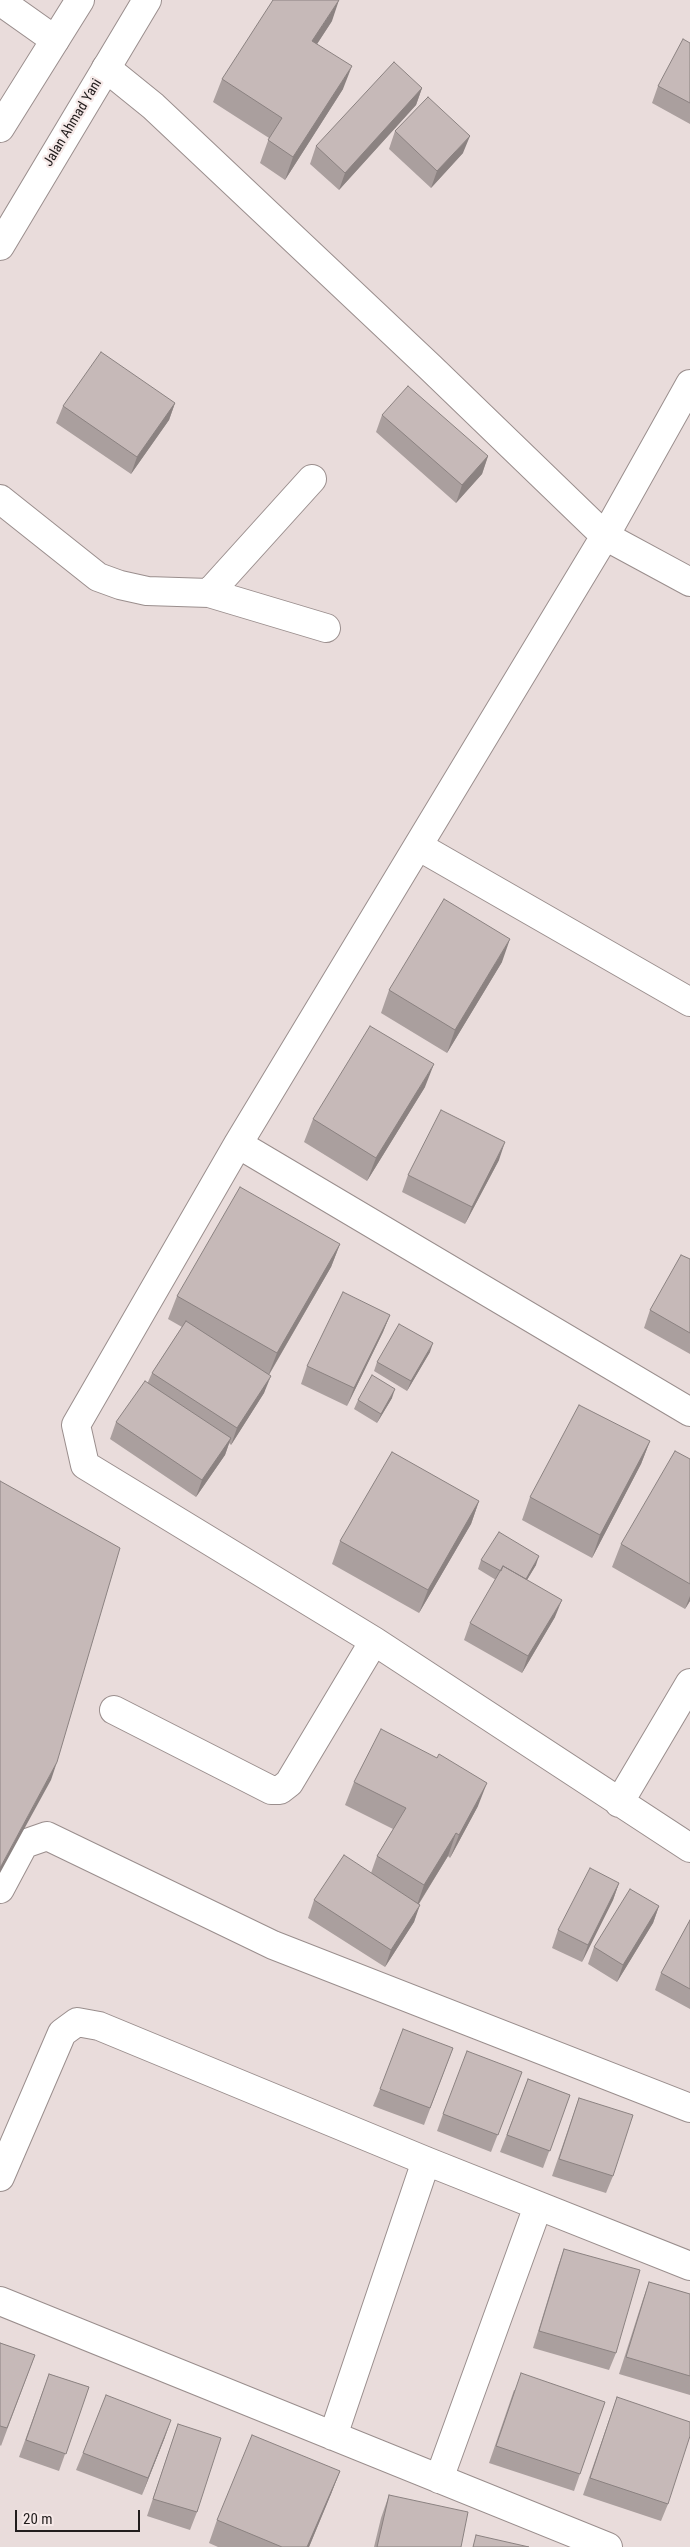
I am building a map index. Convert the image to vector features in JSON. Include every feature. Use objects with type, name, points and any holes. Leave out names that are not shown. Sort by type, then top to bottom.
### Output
[{"type":"main road","points":[[0,128],[80,0]]},
{"type":"main road","name":"Jalan Ahmad Yani","points":[[0,246],[147,0]]},
{"type":"main road","points":[[0,1],[56,40]]},
{"type":"main road","points":[[106,68],[160,112],[431,368],[605,536],[690,582]]},
{"type":"main road","points":[[690,384],[605,536],[238,1144],[76,1425],[79,1446],[85,1465],[374,1641],[690,1848]]},
{"type":"main road","points":[[209,593],[312,479]]},
{"type":"main road","points":[[0,499],[98,577],[120,585],[147,591],[209,593],[326,628]]},
{"type":"main road","points":[[418,846],[690,1002]]},
{"type":"main road","points":[[238,1144],[690,1412]]},
{"type":"main road","points":[[114,1710],[271,1790],[280,1790],[289,1783],[374,1641]]},
{"type":"main road","points":[[619,1803],[690,1683]]},
{"type":"main road","points":[[0,1889],[24,1844],[47,1836],[273,1945],[690,2108]]},
{"type":"main road","points":[[0,2177],[62,2033],[77,2022],[99,2026],[426,2161],[690,2266]]},
{"type":"main road","points":[[333,2436],[426,2161]]},
{"type":"main road","points":[[439,2479],[538,2206]]},
{"type":"main road","points":[[0,2302],[608,2547]]},
{"type":"building","points":[[273,0],[339,0],[312,41],[352,66],[293,157],[268,140],[282,118],[222,79]]},
{"type":"building","points":[[683,39],[690,43],[690,103],[658,86]]},
{"type":"building","points":[[394,62],[422,88],[345,173],[316,146]]},
{"type":"building","points":[[428,97],[470,136],[437,171],[395,131]]},
{"type":"building","points":[[101,352],[175,403],[137,457],[63,406]]},
{"type":"building","points":[[408,386],[488,456],[462,485],[382,415]]},
{"type":"building","points":[[444,899],[510,939],[455,1030],[389,990]]},
{"type":"building","points":[[370,1026],[434,1064],[376,1158],[313,1119]]},
{"type":"building","points":[[441,1110],[505,1142],[472,1207],[408,1175]]},
{"type":"building","points":[[240,1187],[340,1244],[277,1353],[177,1296]]},
{"type":"building","points":[[681,1255],[690,1259],[690,1333],[650,1310]]},
{"type":"building","points":[[343,1292],[390,1315],[354,1388],[307,1366]]},
{"type":"building","points":[[186,1321],[271,1376],[237,1428],[152,1373]]},
{"type":"building","points":[[399,1324],[433,1343],[411,1381],[377,1362]]},
{"type":"building","points":[[372,1375],[395,1389],[381,1414],[358,1400]]},
{"type":"building","points":[[145,1381],[231,1438],[202,1480],[116,1422]]},
{"type":"building","points":[[579,1405],[650,1441],[600,1535],[530,1497]]},
{"type":"building","points":[[675,1451],[690,1459],[690,1584],[621,1544]]},
{"type":"building","points":[[392,1452],[479,1501],[428,1590],[340,1541]]},
{"type":"building","points":[[0,1481],[120,1548],[57,1762],[0,1868]]},
{"type":"building","points":[[499,1532],[539,1556],[526,1579],[503,1566],[501,1571],[481,1560]]},
{"type":"building","points":[[503,1566],[562,1600],[528,1656],[470,1623]]},
{"type":"building","points":[[381,1729],[437,1758],[439,1754],[487,1783],[459,1835],[456,1833],[424,1885],[377,1856],[406,1808],[354,1782]]},
{"type":"building","points":[[344,1855],[420,1905],[391,1950],[314,1900]]},
{"type":"building","points":[[590,1868],[619,1883],[588,1945],[558,1930]]},
{"type":"building","points":[[630,1889],[659,1906],[623,1965],[594,1947]]},
{"type":"building","points":[[690,1920],[690,1989],[661,1973]]},
{"type":"building","points":[[403,2029],[453,2048],[430,2108],[380,2089]]},
{"type":"building","points":[[467,2051],[522,2072],[498,2135],[443,2114]]},
{"type":"building","points":[[528,2079],[570,2095],[550,2151],[507,2135]]},
{"type":"building","points":[[579,2098],[633,2115],[613,2176],[559,2159]]},
{"type":"building","points":[[564,2249],[640,2270],[616,2353],[539,2331]]},
{"type":"building","points":[[649,2282],[690,2294],[690,2376],[626,2357]]},
{"type":"building","points":[[0,2343],[35,2355],[7,2428],[0,2426]]},
{"type":"building","points":[[521,2373],[605,2402],[580,2474],[496,2446]]},
{"type":"building","points":[[49,2374],[89,2387],[66,2454],[26,2440]]},
{"type":"building","points":[[106,2395],[171,2420],[148,2478],[83,2453]]},
{"type":"building","points":[[617,2397],[690,2422],[690,2436],[668,2504],[590,2478]]},
{"type":"building","points":[[178,2424],[221,2438],[197,2512],[153,2499]]},
{"type":"building","points":[[252,2435],[340,2471],[307,2547],[282,2547],[217,2520]]},
{"type":"building","points":[[389,2495],[468,2512],[461,2547],[377,2547]]},
{"type":"building","points":[[476,2535],[529,2547],[473,2547]]}]
